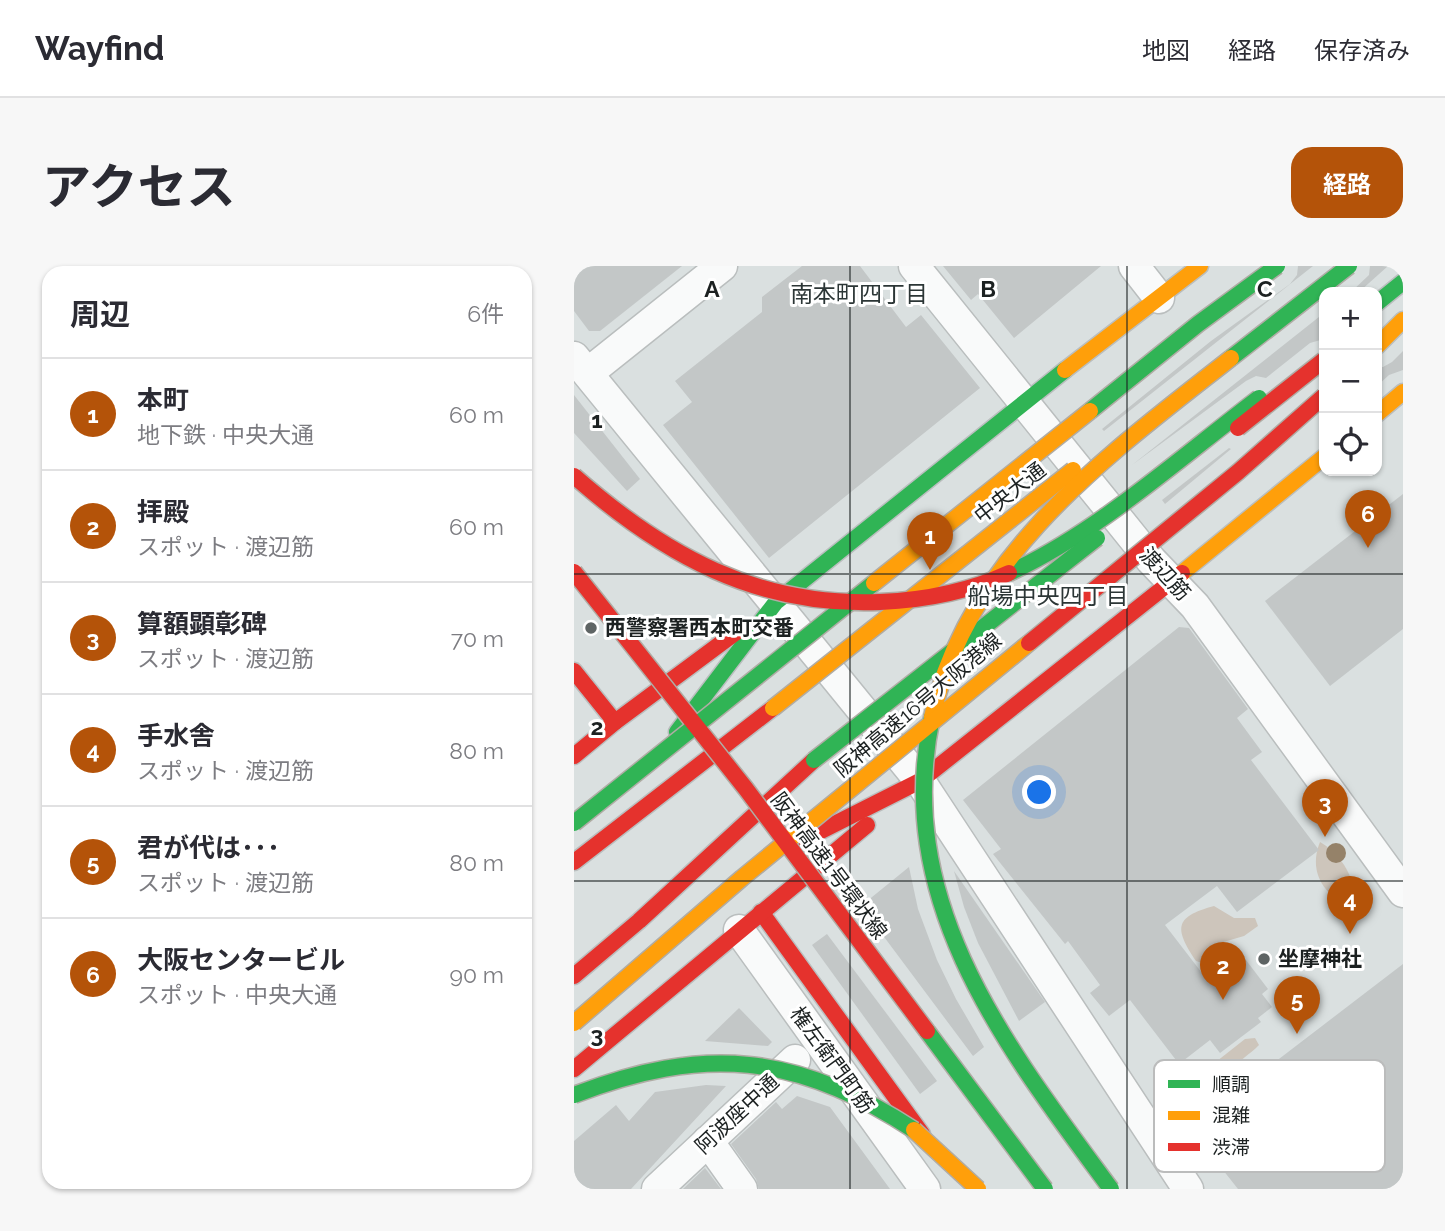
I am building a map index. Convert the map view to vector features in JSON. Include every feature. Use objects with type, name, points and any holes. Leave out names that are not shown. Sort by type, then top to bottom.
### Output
[{"type":"main road","name":"中央大通","points":[[578,859],[776,603],[1022,403],[1199,266]]},
{"type":"main road","points":[[574,823],[1198,324],[1278,266]]},
{"type":"main road","name":"中央大通","points":[[578,859],[773,708],[1330,266]]},
{"type":"main road","points":[[1111,1189],[1045,1099],[997,1025],[964,965],[943,912],[928,853],[924,801],[925,755],[931,714],[943,674],[959,637],[983,594],[1014,550],[1051,508],[1146,424],[1349,266]]},
{"type":"main road","points":[[1382,299],[1403,282]]},
{"type":"main road","points":[[1382,315],[1403,300]]},
{"type":"main road","points":[[1382,341],[1403,320]]},
{"type":"main road","points":[[574,476],[638,528],[708,569],[793,597],[830,602],[921,599],[966,591],[1054,551],[1099,521],[1319,349]]},
{"type":"main road","points":[[574,976],[639,921],[814,760],[1319,364]]},
{"type":"main road","points":[[1378,413],[1403,392]]},
{"type":"main road","name":"阪神高速16号大阪港線","points":[[574,1023],[742,878],[1238,471],[1319,400]]},
{"type":"main road","points":[[574,1069],[920,781],[1319,461]]},
{"type":"main road","name":"阪神高速1号環状線","points":[[574,572],[746,789],[1045,1189]]},
{"type":"main road","points":[[578,746],[615,722],[776,603]]},
{"type":"main road","points":[[574,671],[615,722]]},
{"type":"main road","points":[[712,885],[920,781]]},
{"type":"main road","points":[[639,921],[688,897]]},
{"type":"main road","points":[[750,921],[808,977],[963,1189]]},
{"type":"main road","points":[[574,1095],[641,1070],[686,1065],[724,1063],[765,1066],[806,1075],[842,1087],[916,1131],[978,1189]]},
{"type":"street","points":[[722,266],[581,365],[920,781],[1154,1137]]},
{"type":"street","name":"渡辺筋","points":[[914,266],[1151,560],[1195,606],[1403,892]]},
{"type":"street","points":[[1134,266],[1159,298]]},
{"type":"street","name":"権左衛門町筋","points":[[750,921],[817,1041],[925,1189]]},
{"type":"street","name":"阿波座中通","points":[[657,1189],[817,1041]]},
{"type":"street","points":[[708,1141],[742,1189]]},
{"type":"street","points":[[1177,1172],[1188,1189]]},
{"type":"shaded area","points":[[1320,842],[1337,856],[1346,868],[1353,889],[1346,897],[1335,898],[1320,880],[1316,858]]},
{"type":"shaded area","points":[[1214,906],[1234,918],[1255,918],[1258,926],[1244,936],[1220,943],[1214,956],[1202,963],[1196,961],[1189,950],[1182,926],[1191,915]]},
{"type":"shaded area","points":[[1255,1038],[1259,1045],[1242,1060],[1218,1060],[1245,1039]]},
{"type":"building","points":[[574,266],[682,266],[600,331],[589,331],[574,311]]},
{"type":"building","points":[[802,266],[860,266],[906,327],[921,315],[980,388],[769,558],[663,425],[692,402],[675,381],[762,312],[762,297]]},
{"type":"building","points":[[943,266],[1101,266],[1014,338],[978,294],[971,300]]},
{"type":"building","points":[[1298,266],[1313,266],[1104,431],[1102,429],[1211,341],[1290,284],[1297,275]]},
{"type":"building","points":[[1370,266],[1388,266],[1365,287],[1356,287],[1369,275]]},
{"type":"building","points":[[1319,317],[1319,340],[1310,343],[1266,378],[1256,376],[1246,381],[1132,465]]},
{"type":"building","points":[[1403,351],[1403,370],[1389,375],[1382,381],[1382,367]]},
{"type":"building","points":[[574,395],[640,479],[627,491],[574,433]]},
{"type":"building","points":[[1231,449],[1165,504],[1162,500]]},
{"type":"building","points":[[1403,494],[1403,629],[1330,686],[1265,601]]},
{"type":"building","points":[[1179,627],[1189,628],[1248,709],[1237,718],[1262,752],[1251,760],[1319,850],[1237,912],[1217,886],[1165,925],[1202,973],[1236,947],[1268,989],[1262,994],[1272,1007],[1258,1018],[1261,1022],[1220,1053],[1210,1040],[1184,1060],[1176,1060],[1130,1000],[1109,1016],[1090,993],[1100,985],[1068,941],[1065,944],[993,854],[1001,849],[963,800]]},
{"type":"building","points":[[909,867],[918,909],[937,960],[984,1047],[973,1056],[861,906]]},
{"type":"building","points":[[954,871],[1045,1002],[1019,1021],[978,943]]},
{"type":"building","points":[[827,934],[937,1081],[920,1094],[812,945]]},
{"type":"building","points":[[1403,964],[1403,1189],[1238,1189],[1225,1172],[1385,1172],[1385,1060],[1278,1060]]},
{"type":"building","points":[[739,1008],[772,1042],[768,1046],[705,1041]]},
{"type":"building","points":[[706,1085],[726,1086],[631,1189],[574,1189],[574,1141],[616,1105],[629,1121],[655,1092]]},
{"type":"building","points":[[797,1096],[830,1107],[890,1189],[759,1189],[756,1179],[731,1144],[776,1102],[782,1109]]},
{"type":"building","points":[[705,1168],[721,1189],[683,1189]]},
{"type":"traffic: fast","points":[[1090,411],[1198,324],[1277,266]]},
{"type":"traffic: fast","points":[[1231,358],[1349,266]]},
{"type":"traffic: fast","points":[[1382,299],[1403,282]]},
{"type":"traffic: fast","points":[[677,732],[776,602],[1065,370]]},
{"type":"traffic: fast","points":[[1009,573],[1106,516],[1259,398]]},
{"type":"traffic: fast","points":[[814,760],[1097,538]]},
{"type":"traffic: fast","points":[[574,823],[874,583]]},
{"type":"traffic: fast","points":[[932,717],[924,785],[929,850],[944,911],[968,970],[999,1027],[1034,1082],[1111,1189]]},
{"type":"traffic: fast","points":[[927,1031],[1045,1189]]},
{"type":"traffic: fast","points":[[574,1095],[621,1079],[665,1069],[707,1064],[748,1065],[789,1072],[830,1085],[871,1104],[914,1130]]},
{"type":"traffic: slow","points":[[1065,370],[1200,266]]},
{"type":"traffic: slow","points":[[1382,341],[1403,320]]},
{"type":"traffic: slow","points":[[932,717],[950,659],[977,606],[1010,558],[1049,513],[1092,472],[1137,432],[1231,358]]},
{"type":"traffic: slow","points":[[1378,413],[1403,392]]},
{"type":"traffic: slow","points":[[874,583],[1090,411]]},
{"type":"traffic: slow","points":[[1182,573],[1319,461]]},
{"type":"traffic: slow","points":[[773,708],[1073,470]]},
{"type":"traffic: slow","points":[[574,1023],[742,878],[1029,643]]},
{"type":"traffic: slow","points":[[914,1130],[978,1189]]},
{"type":"traffic: jam","points":[[1238,428],[1319,364]]},
{"type":"traffic: jam","points":[[1029,643],[1238,472],[1319,400]]},
{"type":"traffic: jam","points":[[574,476],[642,530],[678,552],[753,585],[793,596],[835,601],[880,602],[913,599],[962,590],[1009,573]]},
{"type":"traffic: jam","points":[[574,572],[746,789],[927,1031]]},
{"type":"traffic: jam","points":[[797,843],[920,781],[1182,573]]},
{"type":"traffic: jam","points":[[574,756],[615,722],[739,630]]},
{"type":"traffic: jam","points":[[574,671],[615,722]]},
{"type":"traffic: jam","points":[[574,862],[773,708]]},
{"type":"traffic: jam","points":[[574,976],[639,921],[814,760]]},
{"type":"traffic: jam","points":[[574,1069],[867,825]]},
{"type":"traffic: jam","points":[[761,912],[922,1134]]},
{"type":"place","name":"大阪センタービル","points":[[1368,548]]},
{"type":"place","name":"本町","points":[[930,570]]},
{"type":"place","name":"西警察署西本町交番","points":[[591,628]]},
{"type":"place","name":"算額顕彰碑","points":[[1325,837]]},
{"type":"place","name":"手水舎","points":[[1350,934]]},
{"type":"place","name":"坐摩神社","points":[[1264,959]]},
{"type":"place","name":"拝殿","points":[[1223,1000]]},
{"type":"place","name":"君が代は･･･","points":[[1297,1034]]},
{"type":"district","name":"南本町四丁目","points":[[859,294]]},
{"type":"district","name":"船場中央四丁目","points":[[1048,596]]}]
